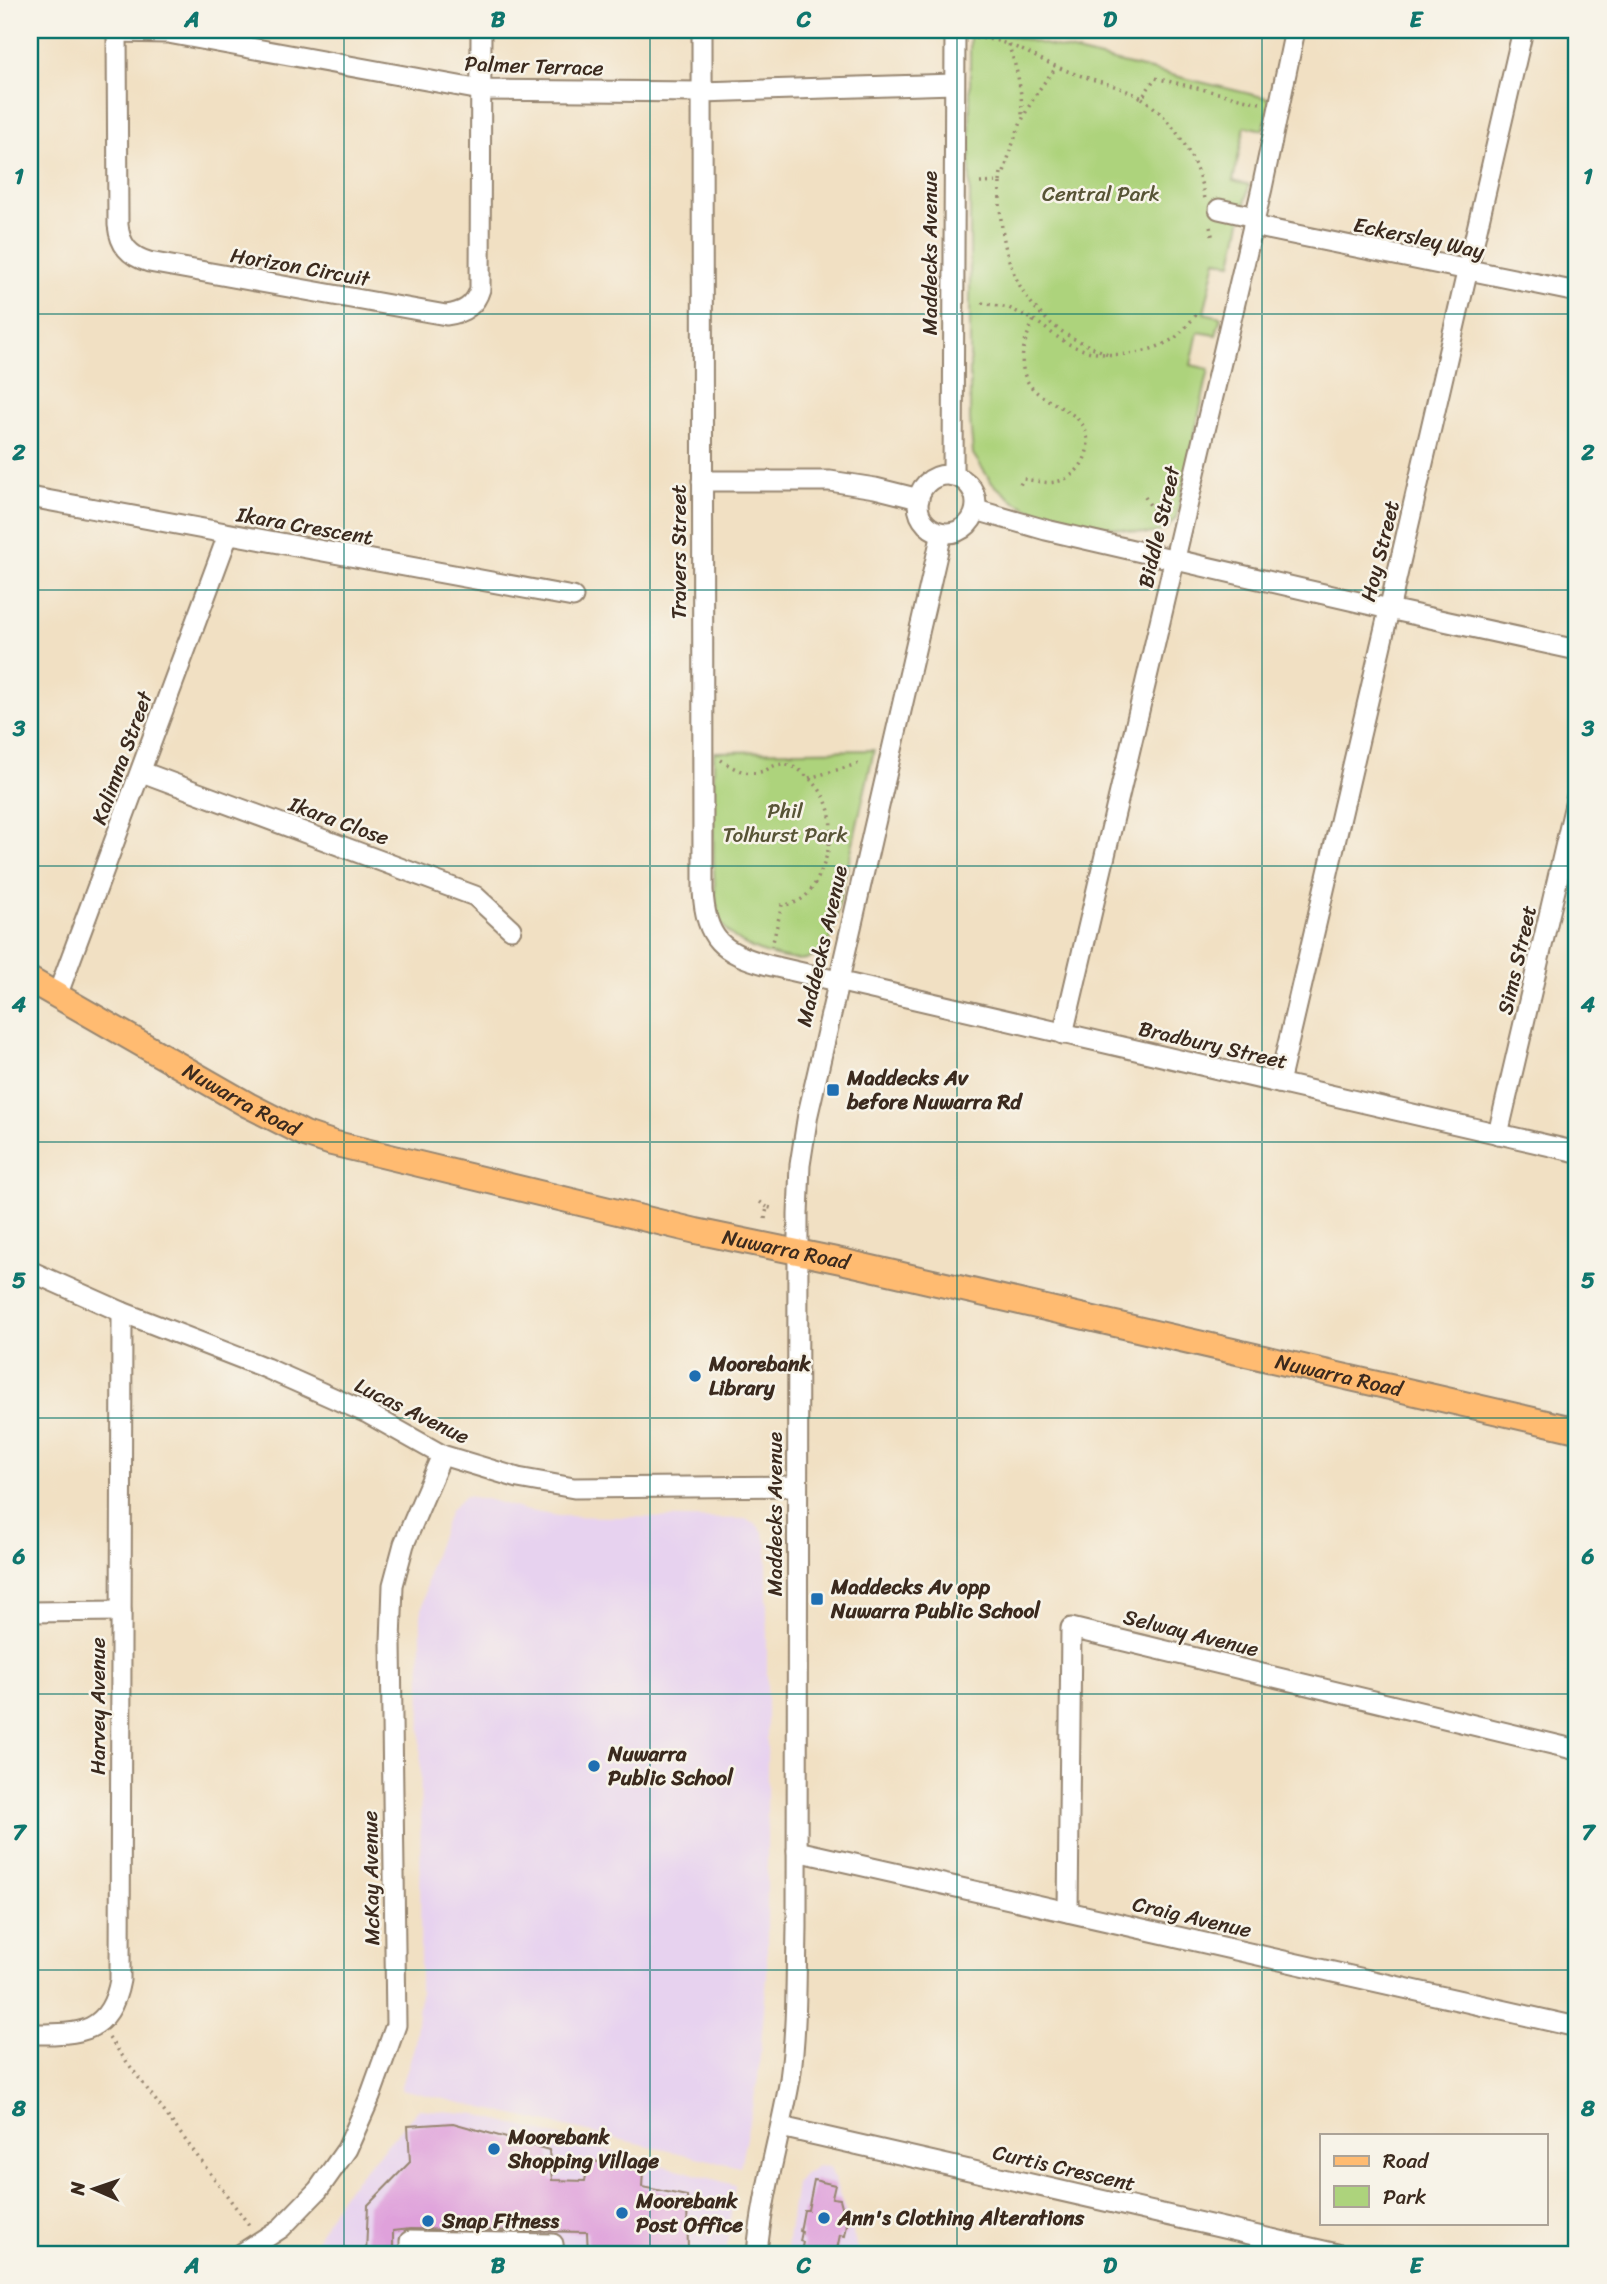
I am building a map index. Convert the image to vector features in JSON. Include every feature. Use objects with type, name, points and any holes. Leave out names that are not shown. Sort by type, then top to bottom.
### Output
[{"type":"main road","name":"Nuwarra Road","points":[[30,980],[248,1105],[304,1134],[364,1152],[696,1231],[798,1251],[1577,1430]]},
{"type":"street","points":[[481,30],[481,90]]},
{"type":"street","name":"Travers Street","points":[[702,30],[704,912],[709,928],[719,944],[733,953],[758,962],[838,981]]},
{"type":"street","name":"Biddle Street","points":[[1063,1034],[1254,222],[1295,30]]},
{"type":"street","name":"Hoy Street","points":[[1279,1083],[1523,30]]},
{"type":"street","name":"Palmer Terrace","points":[[117,31],[168,33],[481,90],[702,92],[954,84]]},
{"type":"street","name":"Horizon Circuit","points":[[117,31],[118,225],[122,243],[133,256],[149,262],[435,315],[456,314],[465,310],[472,304],[480,289],[481,90]]},
{"type":"street","name":"Maddecks Avenue","points":[[953,476],[955,34]]},
{"type":"street","name":"Eckersley Way","points":[[1211,210],[1468,272],[1577,292]]},
{"type":"street","points":[[953,476],[961,479],[973,491],[976,499],[975,510],[969,524],[961,530],[942,533],[926,524],[921,517],[919,499],[928,483],[935,478],[953,476]]},
{"type":"street","points":[[702,481],[830,481],[919,499]]},
{"type":"street","name":"Ikara Crescent","points":[[30,497],[573,597]]},
{"type":"street","points":[[975,510],[1046,530],[1577,650]]},
{"type":"street","name":"Maddecks Avenue","points":[[757,2254],[766,2189],[790,2076],[794,2023],[797,1851],[798,1208],[803,1138],[942,533]]},
{"type":"street","name":"Kalimna Street","points":[[57,996],[228,535]]},
{"type":"street","name":"Ikara Close","points":[[142,772],[475,896],[511,929]]},
{"type":"street","name":"Sims Street","points":[[1498,1134],[1577,796]]},
{"type":"street","name":"Bradbury Street","points":[[838,981],[1577,1152]]},
{"type":"street","name":"Lucas Avenue","points":[[30,1271],[122,1312],[266,1368],[367,1413],[442,1455],[518,1478],[574,1489],[797,1486]]},
{"type":"street","name":"Harvey Avenue","points":[[98,2024],[115,2003],[120,1980],[122,1312]]},
{"type":"street","name":"McKay Avenue","points":[[241,2254],[281,2228],[318,2190],[346,2149],[370,2097],[396,2025],[391,1642],[393,1585],[404,1544],[442,1455]]},
{"type":"street","points":[[30,1612],[121,1611]]},
{"type":"street","name":"Selway Avenue","points":[[1068,1912],[1071,1628],[1577,1750]]},
{"type":"street","name":"Craig Avenue","points":[[797,1851],[1577,2027]]},
{"type":"street","points":[[30,2034],[72,2034],[86,2031],[98,2024]]},
{"type":"street","name":"Curtis Crescent","points":[[781,2127],[1337,2254]]},
{"type":"street","points":[[410,2254],[410,2241],[554,2244],[554,2254]]},
{"type":"path","points":[[955,34],[995,39],[1057,67],[1124,88],[1164,115],[1191,156],[1211,210],[1213,239]]},
{"type":"path","points":[[1007,44],[1018,72],[1022,92],[1022,117]]},
{"type":"path","points":[[1057,67],[1043,83],[1022,117],[1012,141],[1004,173],[1001,172],[1000,223],[1004,246],[1013,274],[1046,320],[1070,337],[1108,354]]},
{"type":"path","points":[[1142,98],[1155,78],[1279,107]]},
{"type":"path","points":[[980,183],[1000,182]]},
{"type":"path","points":[[982,303],[1009,308],[1034,320],[1071,345],[1090,352],[1108,354],[1145,351],[1159,346],[1175,338],[1196,315]]},
{"type":"path","points":[[1019,487],[1023,478],[1055,482],[1071,476],[1084,462],[1087,441],[1084,428],[1075,416],[1034,390],[1026,378],[1023,363],[1025,339],[1034,320]]},
{"type":"path","points":[[1145,497],[1160,522]]},
{"type":"path","points":[[721,760],[747,774],[757,773],[775,765],[798,769],[821,792],[832,823],[829,849],[813,888],[804,899],[792,905],[782,905],[775,934]]},
{"type":"path","points":[[809,778],[861,763]]},
{"type":"path","points":[[760,1202],[774,1209]]},
{"type":"path","points":[[765,1219],[767,1207]]},
{"type":"path","points":[[98,2024],[261,2241]]},
{"type":"shaded area","name":"Nuwarra Public School","points":[[465,1496],[558,1516],[745,1519],[755,1523],[763,1532],[767,1545],[767,1976],[758,2078],[740,2167],[401,2089],[415,2044],[420,1994],[421,1616],[429,1569],[450,1511]]},
{"type":"shaded area","name":"Moorebank Shopping Village","points":[[419,2109],[476,2114],[735,2185],[726,2254],[308,2254],[341,2196]]},
{"type":"shaded area","points":[[817,2166],[830,2167],[860,2254],[786,2254],[796,2184],[804,2174]]},
{"type":"green space","name":"Central Park","points":[[970,30],[985,30],[1271,99],[1263,130],[1245,126],[1233,181],[1249,185],[1232,263],[1216,260],[1204,313],[1221,317],[1216,335],[1198,332],[1191,365],[1209,369],[1176,518],[1165,530],[1148,534],[1039,514],[1015,502],[992,483],[973,454],[970,420]]},
{"type":"green space","name":"Phil Tolhurst Park","points":[[874,750],[832,936],[825,948],[810,958],[790,959],[761,952],[742,943],[721,923],[715,893],[714,752]]},
{"type":"building","points":[[453,2123],[549,2150],[552,2180],[585,2181],[589,2160],[643,2171],[642,2187],[687,2196],[688,2254],[588,2254],[587,2232],[410,2229],[393,2231],[393,2254],[366,2254],[368,2205],[410,2162],[408,2126]]},
{"type":"building","name":"Ann's Clothing Alterations","points":[[814,2180],[835,2185],[832,2198],[840,2199],[847,2225],[845,2236],[840,2235],[836,2254],[801,2252],[803,2242],[800,2241],[800,2231],[804,2210],[808,2210]]},
{"type":"place","name":"Maddecks Av before Nuwarra Rd","points":[[833,1090]]},
{"type":"place","name":"Moorebank Library","points":[[695,1376]]},
{"type":"place","name":"Maddecks Av opp Nuwarra Public School","points":[[817,1599]]},
{"type":"place","name":"Nuwarra Public School","points":[[594,1766]]},
{"type":"place","name":"Moorebank Shopping Village","points":[[494,2149]]},
{"type":"place","name":"Moorebank Post Office","points":[[622,2213]]},
{"type":"place","name":"Ann's Clothing Alterations","points":[[824,2218]]},
{"type":"place","name":"Snap Fitness","points":[[428,2221]]}]
